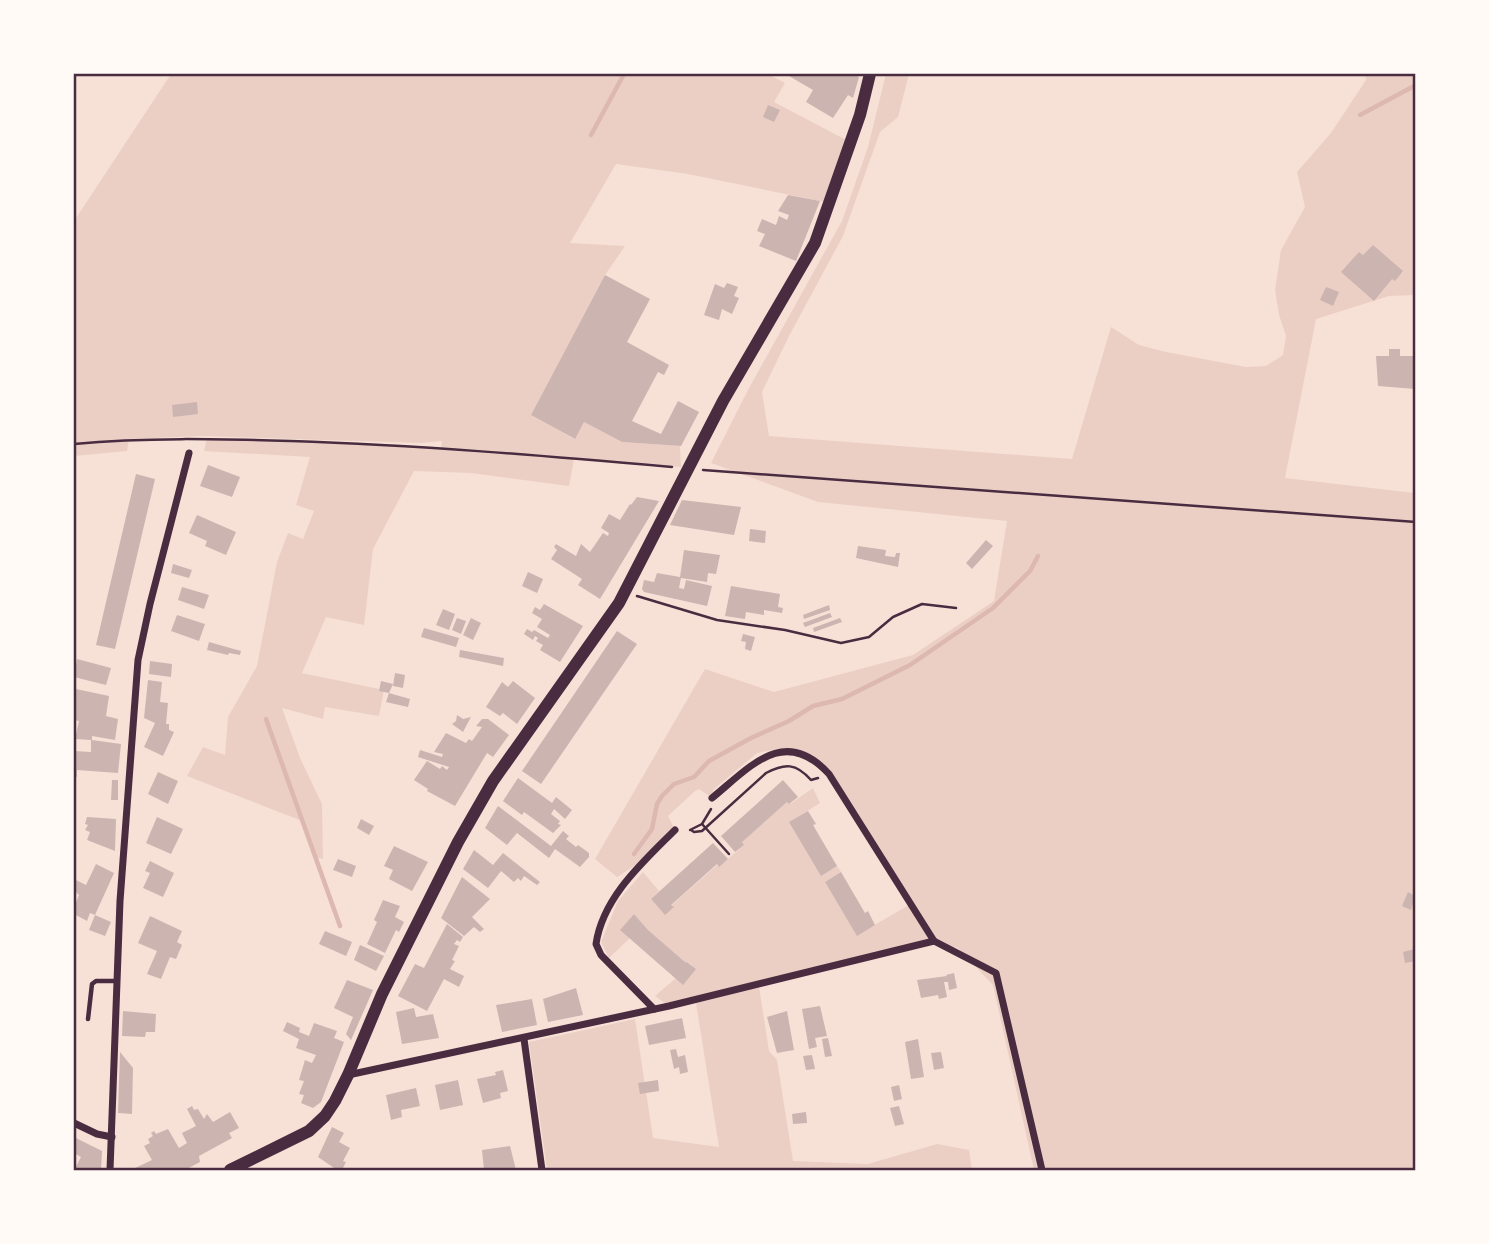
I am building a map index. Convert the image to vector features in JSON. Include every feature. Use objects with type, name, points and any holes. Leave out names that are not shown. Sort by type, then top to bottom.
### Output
[{"type":"street","points":[[230,1171],[309,1131],[325,1116],[348,1075],[382,994],[464,832],[494,781],[624,592],[723,401],[815,243],[860,115],[870,74]]},
{"type":"street","points":[[110,1171],[116,981],[138,660],[189,453]]},
{"type":"street","points":[[712,798],[760,758],[778,752],[792,750],[806,755],[830,774],[934,941],[996,973],[1042,1171]]},
{"type":"street","points":[[654,1009],[601,955],[596,944],[604,917],[619,890],[675,830]]},
{"type":"street","points":[[348,1075],[524,1039],[934,941]]},
{"type":"street","points":[[524,1039],[542,1171]]},
{"type":"street","points":[[74,1123],[112,1138]]},
{"type":"lane","points":[[88,1019],[92,984],[96,981],[116,981]]},
{"type":"path","points":[[74,443],[200,438],[401,444],[1416,522]]},
{"type":"path","points":[[624,592],[717,620],[841,643],[869,637],[893,617],[922,604],[956,608]]},
{"type":"path","points":[[675,830],[698,832],[706,828],[773,769],[792,766],[801,768],[811,780],[830,774]]},
{"type":"path","points":[[691,830],[702,824],[711,811],[712,798]]},
{"type":"path","points":[[702,824],[729,854]]},
{"type":"shaded area","points":[[171,74],[768,74],[785,83],[774,102],[850,142],[830,201],[688,174],[616,164],[570,243],[625,246],[605,275],[531,415],[574,439],[584,422],[622,442],[680,446],[681,467],[574,459],[569,486],[471,473],[414,471],[373,549],[364,625],[326,617],[302,673],[384,690],[379,716],[325,707],[323,719],[282,708],[300,758],[322,804],[323,859],[315,857],[302,821],[187,776],[203,747],[225,755],[228,717],[257,666],[277,562],[288,533],[303,539],[314,511],[296,505],[310,457],[204,451],[207,438],[441,448],[442,441],[422,443],[201,436],[129,439],[127,451],[74,456],[74,221]]},
{"type":"shaded area","points":[[886,74],[909,74],[898,117],[880,132],[843,236],[762,392],[769,436],[1072,459],[1111,327],[1139,345],[1246,367],[1266,366],[1283,355],[1286,336],[1275,290],[1281,250],[1305,207],[1297,172],[1331,133],[1366,80],[1365,74],[1415,74],[1415,295],[1389,296],[1316,319],[1285,478],[1415,493],[1415,1170],[1034,1170],[993,985],[958,948],[934,941],[669,1006],[655,996],[676,978],[696,969],[688,962],[686,964],[634,914],[621,929],[630,938],[609,958],[601,942],[618,901],[643,872],[659,891],[651,899],[665,914],[717,865],[720,866],[744,845],[742,842],[787,802],[790,804],[813,788],[820,803],[790,822],[822,875],[837,866],[841,872],[825,882],[857,935],[909,905],[824,769],[792,750],[783,748],[757,753],[713,790],[712,798],[699,789],[695,791],[668,816],[675,830],[648,857],[617,877],[595,859],[705,669],[774,692],[913,655],[994,601],[1007,521],[818,502],[711,463],[749,388],[842,221],[868,147]]},
{"type":"shaded area","points":[[759,987],[769,1051],[777,1060],[793,1161],[868,1164],[937,1144],[969,1150],[972,1170],[547,1170],[529,1042],[635,1019],[653,1138],[719,1147],[696,1003]]},
{"type":"building","points":[[853,74],[859,77],[853,98],[848,95],[833,118],[806,102],[813,90],[789,76]]},
{"type":"building","points":[[768,105],[780,110],[774,122],[763,117]]},
{"type":"building","points":[[788,195],[820,201],[796,261],[759,246],[765,234],[757,231],[762,219],[776,225],[779,216],[787,220],[789,215],[778,211]]},
{"type":"building","points":[[1373,245],[1403,271],[1395,281],[1392,279],[1374,301],[1341,272],[1359,252],[1363,255]]},
{"type":"building","points":[[605,275],[650,299],[627,342],[669,365],[664,375],[658,372],[632,421],[661,434],[678,401],[699,412],[681,446],[622,442],[584,422],[575,439],[531,415]]},
{"type":"building","points":[[727,283],[738,287],[734,296],[739,298],[732,314],[722,309],[719,320],[704,315],[715,284],[724,288]]},
{"type":"building","points":[[1326,287],[1339,292],[1333,306],[1320,300]]},
{"type":"building","points":[[1389,349],[1400,349],[1400,356],[1415,356],[1415,389],[1378,386],[1376,356],[1389,356]]},
{"type":"building","points":[[197,402],[198,414],[173,417],[172,405]]},
{"type":"building","points":[[208,465],[240,477],[232,497],[200,486]]},
{"type":"building","points":[[136,474],[155,479],[115,649],[96,645]]},
{"type":"building","points":[[637,497],[659,501],[600,599],[578,585],[582,579],[551,559],[557,550],[554,547],[556,544],[576,556],[581,544],[590,552],[603,533],[608,536],[609,533],[601,528],[609,514],[620,520]]},
{"type":"building","points":[[682,500],[741,507],[734,535],[670,525]]},
{"type":"building","points":[[197,515],[236,532],[226,555],[205,546],[207,541],[189,533]]},
{"type":"building","points":[[750,529],[766,531],[765,543],[749,541]]},
{"type":"building","points":[[986,540],[993,546],[972,569],[966,563]]},
{"type":"building","points":[[858,546],[886,550],[885,556],[895,557],[896,553],[900,553],[898,567],[856,558]]},
{"type":"building","points":[[684,550],[720,555],[716,574],[708,573],[707,582],[681,578],[679,588],[684,589],[686,580],[712,586],[707,606],[644,592],[642,589],[644,580],[654,582],[657,573],[680,577]]},
{"type":"building","points":[[173,564],[192,570],[189,578],[171,573]]},
{"type":"building","points":[[528,572],[543,579],[537,593],[522,586]]},
{"type":"building","points":[[731,586],[780,594],[778,607],[783,608],[782,613],[764,610],[764,615],[746,612],[745,619],[725,616]]},
{"type":"building","points":[[182,587],[209,595],[204,609],[178,600]]},
{"type":"building","points":[[544,604],[583,626],[560,662],[540,650],[543,645],[536,641],[538,638],[535,636],[533,640],[524,634],[527,629],[548,638],[550,635],[537,627],[542,619],[532,613],[535,607],[540,610]]},
{"type":"building","points":[[829,605],[830,610],[804,619],[803,615]]},
{"type":"building","points":[[443,609],[455,614],[449,630],[436,625]]},
{"type":"building","points":[[830,613],[832,617],[805,627],[803,623]]},
{"type":"building","points":[[177,615],[205,624],[199,641],[171,631]]},
{"type":"building","points":[[457,618],[466,621],[461,634],[452,630]]},
{"type":"building","points":[[471,618],[481,623],[473,640],[463,635]]},
{"type":"building","points":[[840,618],[842,622],[814,632],[813,628]]},
{"type":"building","points":[[424,628],[459,638],[456,647],[421,637]]},
{"type":"building","points":[[617,631],[637,644],[541,784],[522,771]]},
{"type":"building","points":[[743,634],[755,637],[751,651],[745,649],[746,642],[741,641]]},
{"type":"building","points":[[209,642],[241,651],[240,655],[207,650]]},
{"type":"building","points":[[460,650],[504,658],[503,666],[459,657]]},
{"type":"building","points":[[77,659],[111,668],[106,685],[74,677]]},
{"type":"building","points":[[150,661],[172,664],[171,677],[149,674]]},
{"type":"building","points":[[395,673],[405,675],[403,688],[393,686]]},
{"type":"building","points":[[148,680],[162,682],[160,702],[168,703],[166,724],[169,724],[169,730],[174,732],[163,756],[144,747],[155,723],[144,718]]},
{"type":"building","points":[[381,681],[393,684],[389,693],[379,691]]},
{"type":"building","points":[[513,681],[535,698],[517,724],[503,713],[500,716],[486,707],[502,682],[508,687]]},
{"type":"building","points":[[76,689],[109,696],[106,716],[118,719],[115,740],[92,736],[92,740],[121,744],[118,773],[77,770],[77,777],[74,777],[74,751],[91,752],[91,740],[75,739],[79,721],[74,720]]},
{"type":"building","points":[[389,693],[410,699],[408,707],[386,702]]},
{"type":"building","points":[[457,715],[463,719],[471,717],[463,732],[452,724]]},
{"type":"building","points":[[482,719],[488,719],[509,735],[493,757],[487,753],[455,806],[427,791],[428,789],[414,780],[427,761],[440,769],[442,766],[447,770],[449,767],[418,757],[420,750],[442,757],[443,754],[434,752],[446,733],[466,743],[469,739],[472,741],[482,727],[476,726]]},
{"type":"building","points":[[158,772],[178,781],[168,804],[148,794]]},
{"type":"building","points":[[518,778],[552,803],[556,797],[572,810],[565,819],[554,809],[551,814],[561,825],[553,833],[503,801]]},
{"type":"building","points":[[112,780],[118,780],[118,800],[111,800]]},
{"type":"building","points":[[783,780],[798,797],[789,804],[787,802],[742,842],[744,845],[735,852],[721,836]]},
{"type":"building","points":[[498,806],[551,846],[563,831],[569,836],[566,839],[589,853],[589,857],[580,867],[555,849],[549,858],[517,833],[507,845],[485,828]]},
{"type":"building","points":[[808,811],[816,824],[813,825],[837,866],[821,876],[789,822]]},
{"type":"building","points":[[87,817],[116,819],[115,851],[87,840],[90,832],[85,830],[88,825],[85,824]]},
{"type":"building","points":[[157,817],[183,829],[171,854],[146,843]]},
{"type":"building","points":[[361,819],[374,826],[369,835],[357,828]]},
{"type":"building","points":[[713,843],[728,859],[719,867],[717,864],[671,905],[674,907],[665,915],[651,899]]},
{"type":"building","points":[[394,846],[428,862],[412,891],[389,879],[393,870],[384,866]]},
{"type":"building","points":[[474,850],[493,865],[503,853],[540,882],[537,885],[524,876],[521,881],[518,878],[514,882],[501,871],[488,888],[463,869]]},
{"type":"building","points":[[338,859],[356,866],[352,877],[333,870]]},
{"type":"building","points":[[150,861],[174,873],[163,897],[143,888],[150,873],[145,871]]},
{"type":"building","points":[[96,864],[114,873],[95,915],[90,913],[87,921],[74,914],[79,895],[74,890],[74,879],[86,885]]},
{"type":"building","points":[[841,872],[875,925],[857,936],[825,882]]},
{"type":"building","points":[[462,877],[490,899],[472,917],[484,929],[480,932],[474,927],[464,936],[441,918]]},
{"type":"building","points":[[1408,892],[1415,896],[1411,910],[1402,906]]},
{"type":"building","points":[[383,900],[400,906],[395,917],[404,922],[399,932],[396,930],[385,953],[367,944]]},
{"type":"building","points":[[634,914],[648,930],[696,969],[683,985],[620,930]]},
{"type":"building","points":[[95,915],[111,922],[105,936],[89,930]]},
{"type":"building","points":[[150,916],[182,931],[177,942],[182,945],[176,959],[170,957],[161,979],[147,974],[157,951],[138,943]]},
{"type":"building","points":[[447,924],[463,937],[460,942],[457,940],[454,944],[459,946],[450,969],[464,976],[459,987],[444,979],[427,1011],[398,996],[415,964],[424,968]]},
{"type":"building","points":[[325,931],[352,942],[346,956],[319,944]]},
{"type":"building","points":[[360,945],[384,956],[376,971],[354,960]]},
{"type":"building","points":[[1415,949],[1415,961],[1405,963],[1403,952]]},
{"type":"building","points":[[954,973],[957,988],[949,990],[948,982],[944,982],[947,997],[939,999],[938,995],[921,998],[917,980]]},
{"type":"building","points":[[347,980],[373,990],[351,1040],[346,1034],[353,1017],[334,1008]]},
{"type":"building","points":[[576,988],[583,1015],[548,1022],[543,999]]},
{"type":"building","points":[[532,999],[537,1025],[502,1032],[496,1005]]},
{"type":"building","points":[[820,1006],[827,1036],[815,1038],[817,1047],[809,1049],[802,1009]]},
{"type":"building","points":[[414,1008],[416,1017],[433,1014],[439,1038],[402,1044],[396,1012]]},
{"type":"building","points":[[123,1011],[156,1014],[155,1032],[146,1032],[145,1037],[122,1036]]},
{"type":"building","points":[[787,1011],[794,1050],[777,1053],[767,1017]]},
{"type":"building","points":[[682,1018],[686,1038],[649,1045],[645,1026]]},
{"type":"building","points":[[287,1022],[309,1036],[314,1023],[337,1031],[334,1038],[344,1042],[321,1102],[313,1108],[301,1103],[304,1095],[299,1094],[304,1081],[299,1080],[305,1060],[312,1063],[316,1055],[296,1048],[299,1039],[283,1031]]},
{"type":"building","points":[[828,1038],[832,1056],[825,1057],[822,1039]]},
{"type":"building","points":[[918,1039],[924,1077],[911,1079],[905,1042]]},
{"type":"building","points":[[676,1049],[678,1057],[685,1055],[688,1072],[680,1074],[679,1067],[674,1069],[670,1050]]},
{"type":"building","points":[[120,1052],[133,1068],[132,1114],[118,1113]]},
{"type":"building","points":[[941,1052],[944,1068],[934,1070],[931,1053]]},
{"type":"building","points":[[812,1055],[815,1069],[806,1070],[803,1056]]},
{"type":"building","points":[[503,1070],[508,1091],[500,1093],[501,1098],[483,1103],[477,1079],[496,1075],[495,1072]]},
{"type":"building","points":[[458,1080],[463,1105],[440,1110],[435,1085]]},
{"type":"building","points":[[658,1080],[659,1091],[640,1094],[638,1083]]},
{"type":"building","points":[[899,1085],[902,1099],[894,1101],[891,1087]]},
{"type":"building","points":[[416,1088],[420,1106],[401,1110],[402,1117],[391,1120],[386,1095]]},
{"type":"building","points":[[192,1106],[194,1110],[198,1109],[204,1119],[207,1114],[213,1122],[230,1112],[239,1128],[229,1133],[232,1138],[199,1156],[200,1162],[185,1170],[131,1170],[152,1160],[144,1146],[150,1143],[148,1139],[153,1136],[151,1133],[154,1131],[156,1134],[168,1129],[179,1148],[187,1143],[182,1133],[196,1126],[187,1109]]},
{"type":"building","points":[[899,1106],[904,1124],[895,1126],[890,1108]]},
{"type":"building","points":[[806,1112],[807,1123],[793,1124],[792,1114]]},
{"type":"building","points":[[332,1127],[344,1133],[339,1142],[350,1148],[343,1161],[346,1162],[342,1170],[337,1170],[318,1157]]},
{"type":"building","points":[[74,1137],[102,1151],[101,1170],[74,1170],[81,1157],[74,1153]]},
{"type":"building","points":[[510,1146],[516,1170],[484,1170],[482,1150]]},
{"type":"waterway","points":[[591,135],[624,74]]},
{"type":"waterway","points":[[1360,115],[1416,85]]},
{"type":"waterway","points":[[634,854],[652,829],[657,804],[674,784],[694,777],[709,761],[813,706],[842,699],[910,665],[993,608],[1030,571],[1038,556]]},
{"type":"waterway","points":[[266,719],[340,926]]}]
